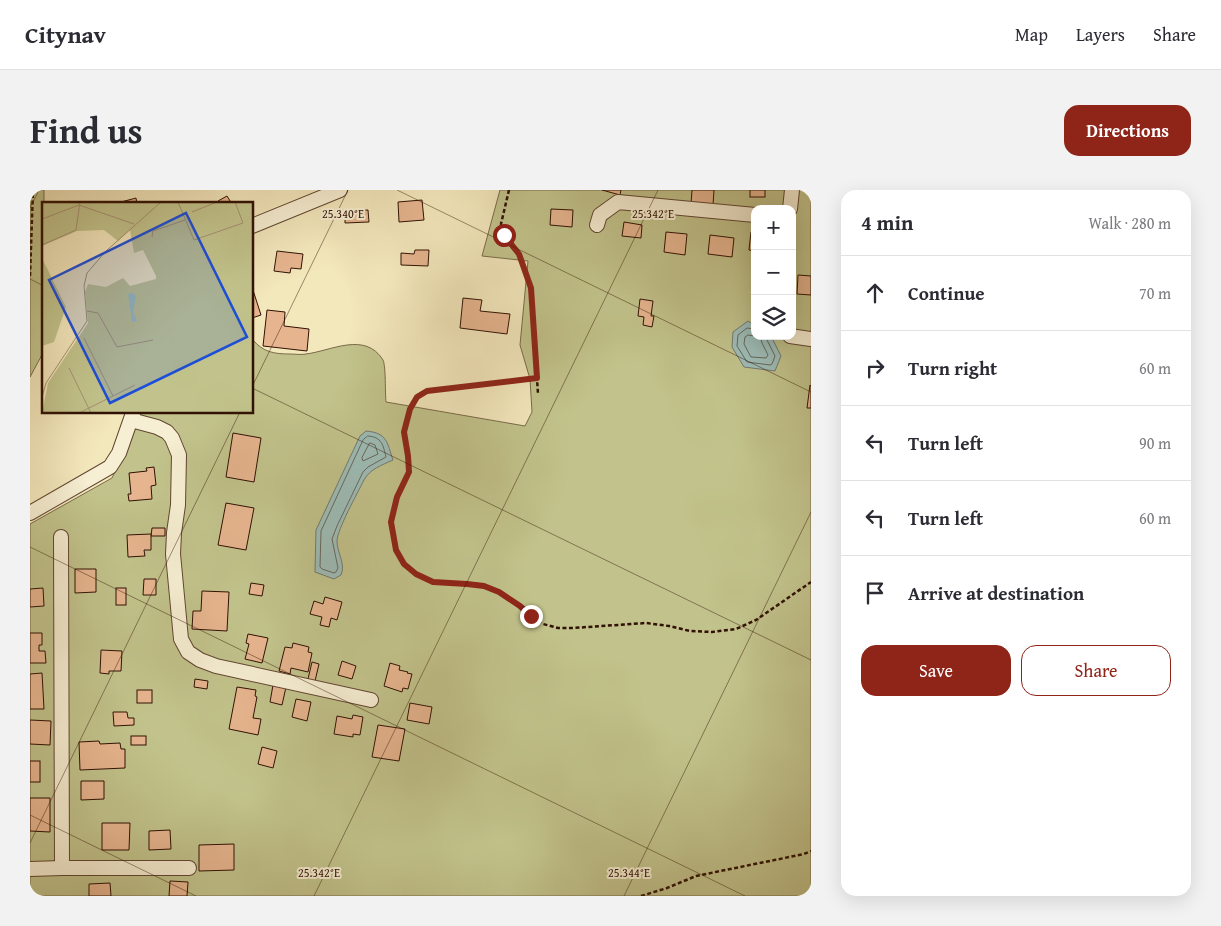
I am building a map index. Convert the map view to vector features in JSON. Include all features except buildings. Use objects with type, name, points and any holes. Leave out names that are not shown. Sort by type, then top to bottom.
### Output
[{"type":"street","points":[[254,225],[340,190]]},
{"type":"street","points":[[790,205],[792,190]]},
{"type":"street","points":[[596,225],[600,216],[618,202],[751,215]]},
{"type":"street","points":[[796,337],[811,339]]},
{"type":"street","points":[[30,513],[110,467],[119,453],[132,416],[167,432],[172,438],[178,455],[178,505],[173,554],[181,639],[188,652],[200,660],[216,666],[371,700]]},
{"type":"street","points":[[61,537],[62,868]]},
{"type":"street","points":[[30,869],[189,868]]},
{"type":"path","points":[[30,276],[33,190]]},
{"type":"path","points":[[509,190],[500,224],[504,235],[519,254],[531,288],[538,394]]},
{"type":"path","points":[[537,378],[427,391],[417,397],[410,409],[404,432],[409,472],[397,497],[391,522],[396,550],[404,564],[416,574],[433,582],[484,586],[499,592],[543,624],[558,628],[646,623],[690,631],[712,632],[736,629],[756,620],[811,582]]},
{"type":"path","points":[[641,896],[696,876],[811,851]]},
{"type":"green space","points":[[30,190],[44,190],[44,202],[42,202],[42,355],[30,377]]},
{"type":"green space","points":[[500,190],[811,190],[811,896],[30,896],[30,524],[112,478],[140,414],[254,414],[254,341],[265,350],[284,354],[304,354],[347,345],[367,346],[376,351],[383,360],[386,402],[525,426],[532,412],[530,379],[520,345],[528,261],[482,256]]},
{"type":"water","points":[[748,321],[751,323],[751,340],[773,340],[781,356],[775,371],[744,367],[732,347],[733,332]]},
{"type":"water","points":[[366,431],[379,434],[386,440],[393,460],[377,468],[367,476],[348,511],[337,541],[342,571],[341,575],[334,579],[315,572],[316,530],[360,436]]},
{"type":"route","points":[[504,235],[519,254],[531,288],[537,378],[427,391],[417,397],[410,409],[404,432],[409,472],[397,497],[391,522],[396,550],[404,564],[416,574],[433,582],[484,586],[499,592],[531,616]]}]
